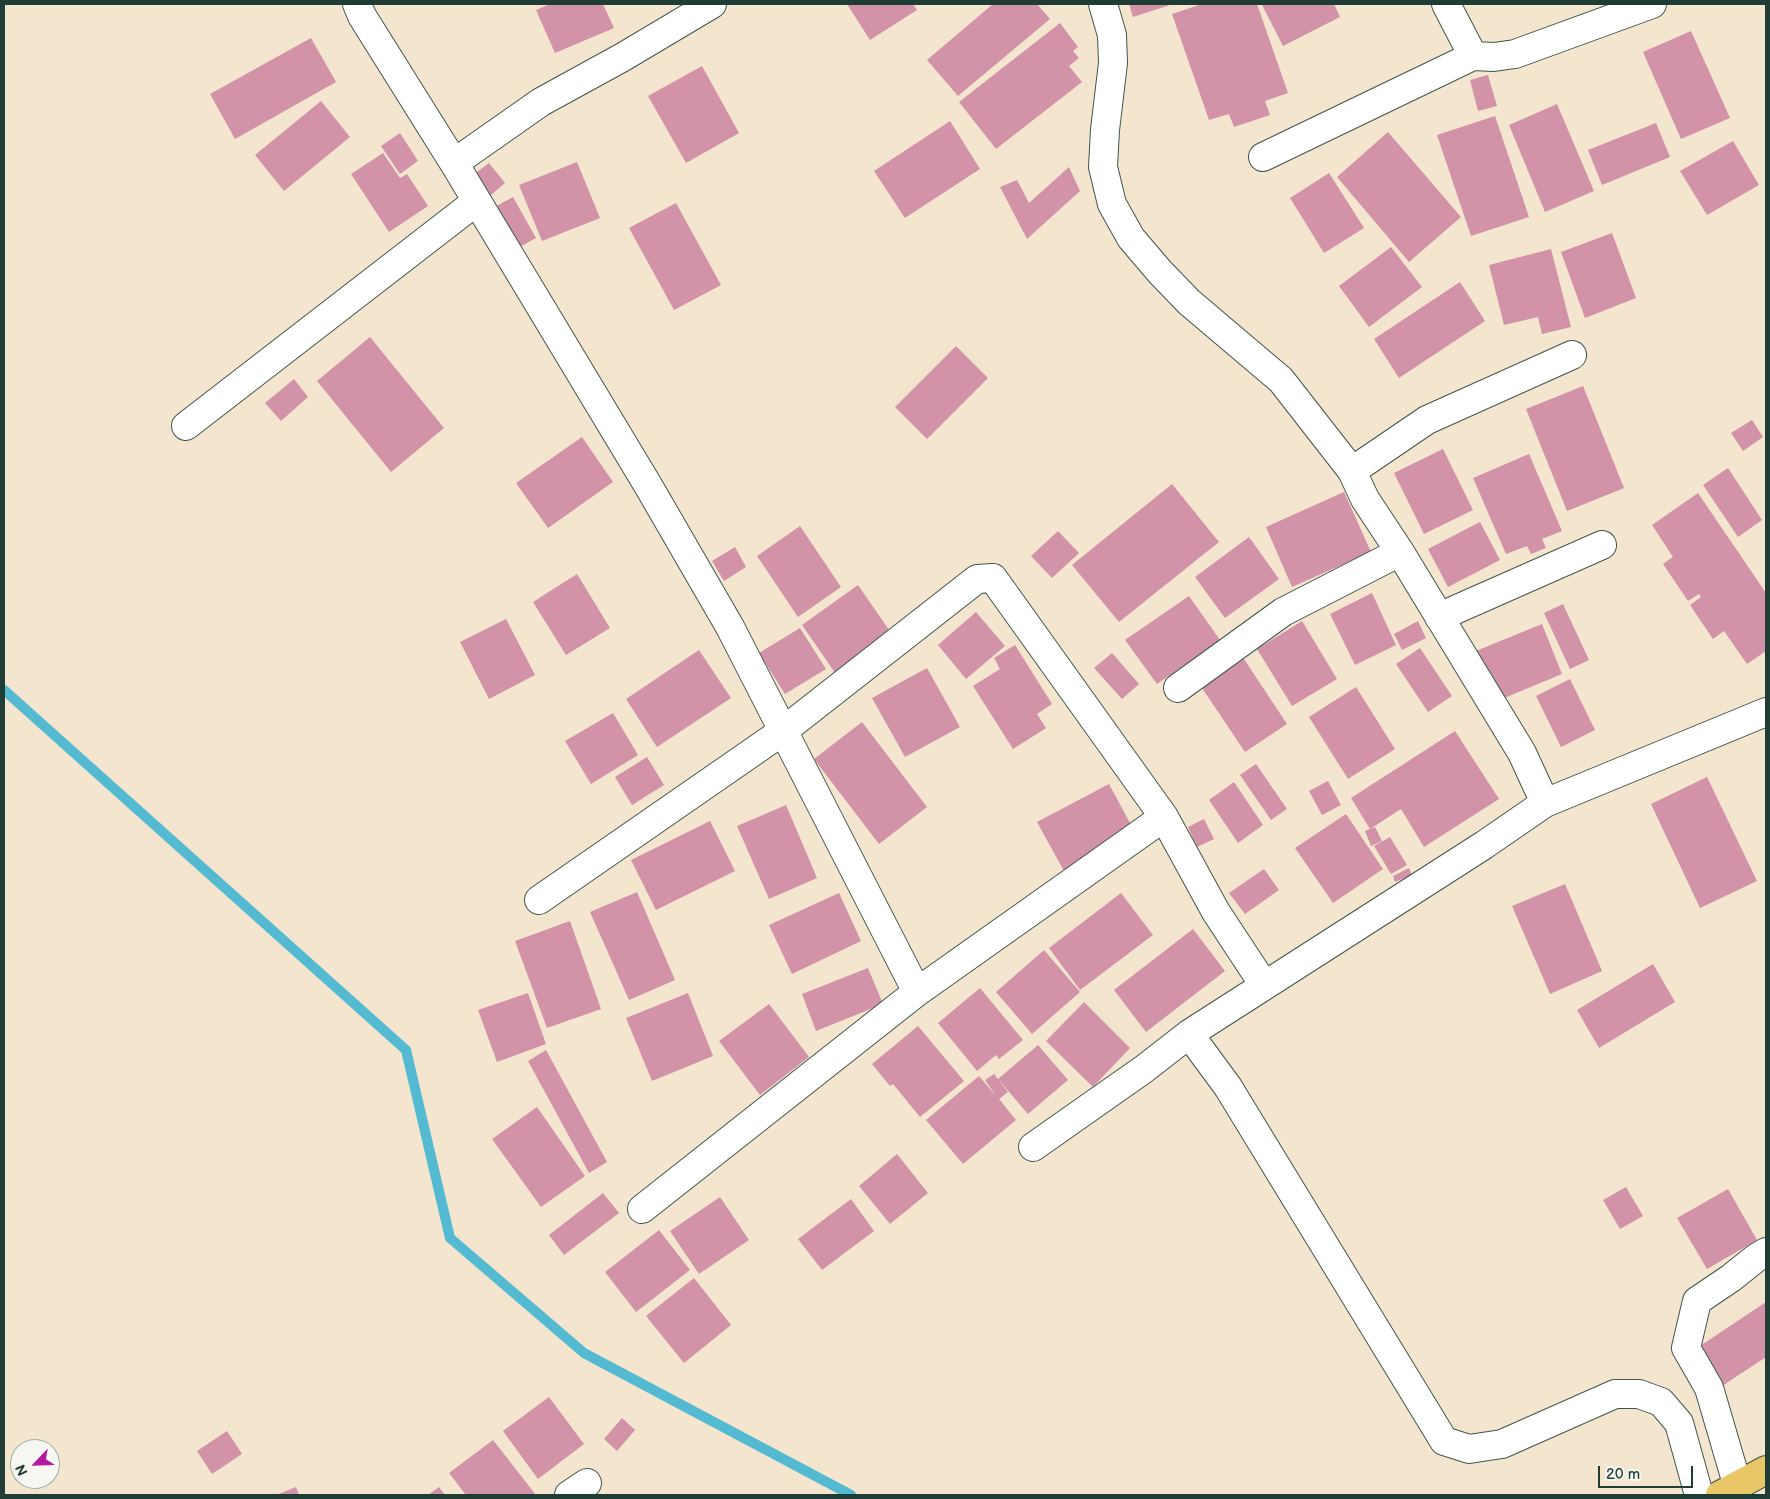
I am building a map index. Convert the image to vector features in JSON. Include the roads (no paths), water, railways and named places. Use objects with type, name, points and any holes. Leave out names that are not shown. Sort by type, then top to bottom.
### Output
[{"type":"highway","points":[[1729,1491],[1766,1470]]},
{"type":"street","points":[[357,4],[362,16],[454,163],[649,487],[730,628],[917,992]]},
{"type":"street","points":[[454,163],[541,102],[623,57],[712,4]]},
{"type":"street","points":[[1103,4],[1112,35],[1113,63],[1105,130],[1103,167],[1112,204],[1131,238],[1160,272],[1189,302],[1281,380],[1352,471],[1365,499],[1400,552],[1522,753],[1545,802]]},
{"type":"street","points":[[1446,4],[1473,56]]},
{"type":"street","points":[[1263,157],[1473,56],[1494,57],[1515,54],[1652,4]]},
{"type":"street","points":[[186,426],[477,201]]},
{"type":"street","points":[[1352,471],[1427,420],[1572,355]]},
{"type":"street","points":[[1439,618],[1602,545]]},
{"type":"street","points":[[1178,688],[1283,612],[1400,552]]},
{"type":"street","points":[[539,900],[782,731],[977,579],[993,578],[1164,817],[1216,912],[1264,985]]},
{"type":"street","points":[[1033,1147],[1144,1069],[1189,1034],[1484,845],[1545,802],[1766,712]]},
{"type":"street","points":[[642,1209],[917,992],[1164,817]]},
{"type":"street","points":[[1189,1034],[1228,1087],[1444,1442],[1469,1449],[1502,1444],[1615,1394],[1639,1394],[1661,1402],[1679,1423],[1700,1495]]},
{"type":"street","points":[[1729,1491],[1709,1388],[1686,1348],[1697,1301],[1766,1252]]},
{"type":"waterway","points":[[4,690],[406,1050],[450,1238],[584,1353],[851,1495]]}]
